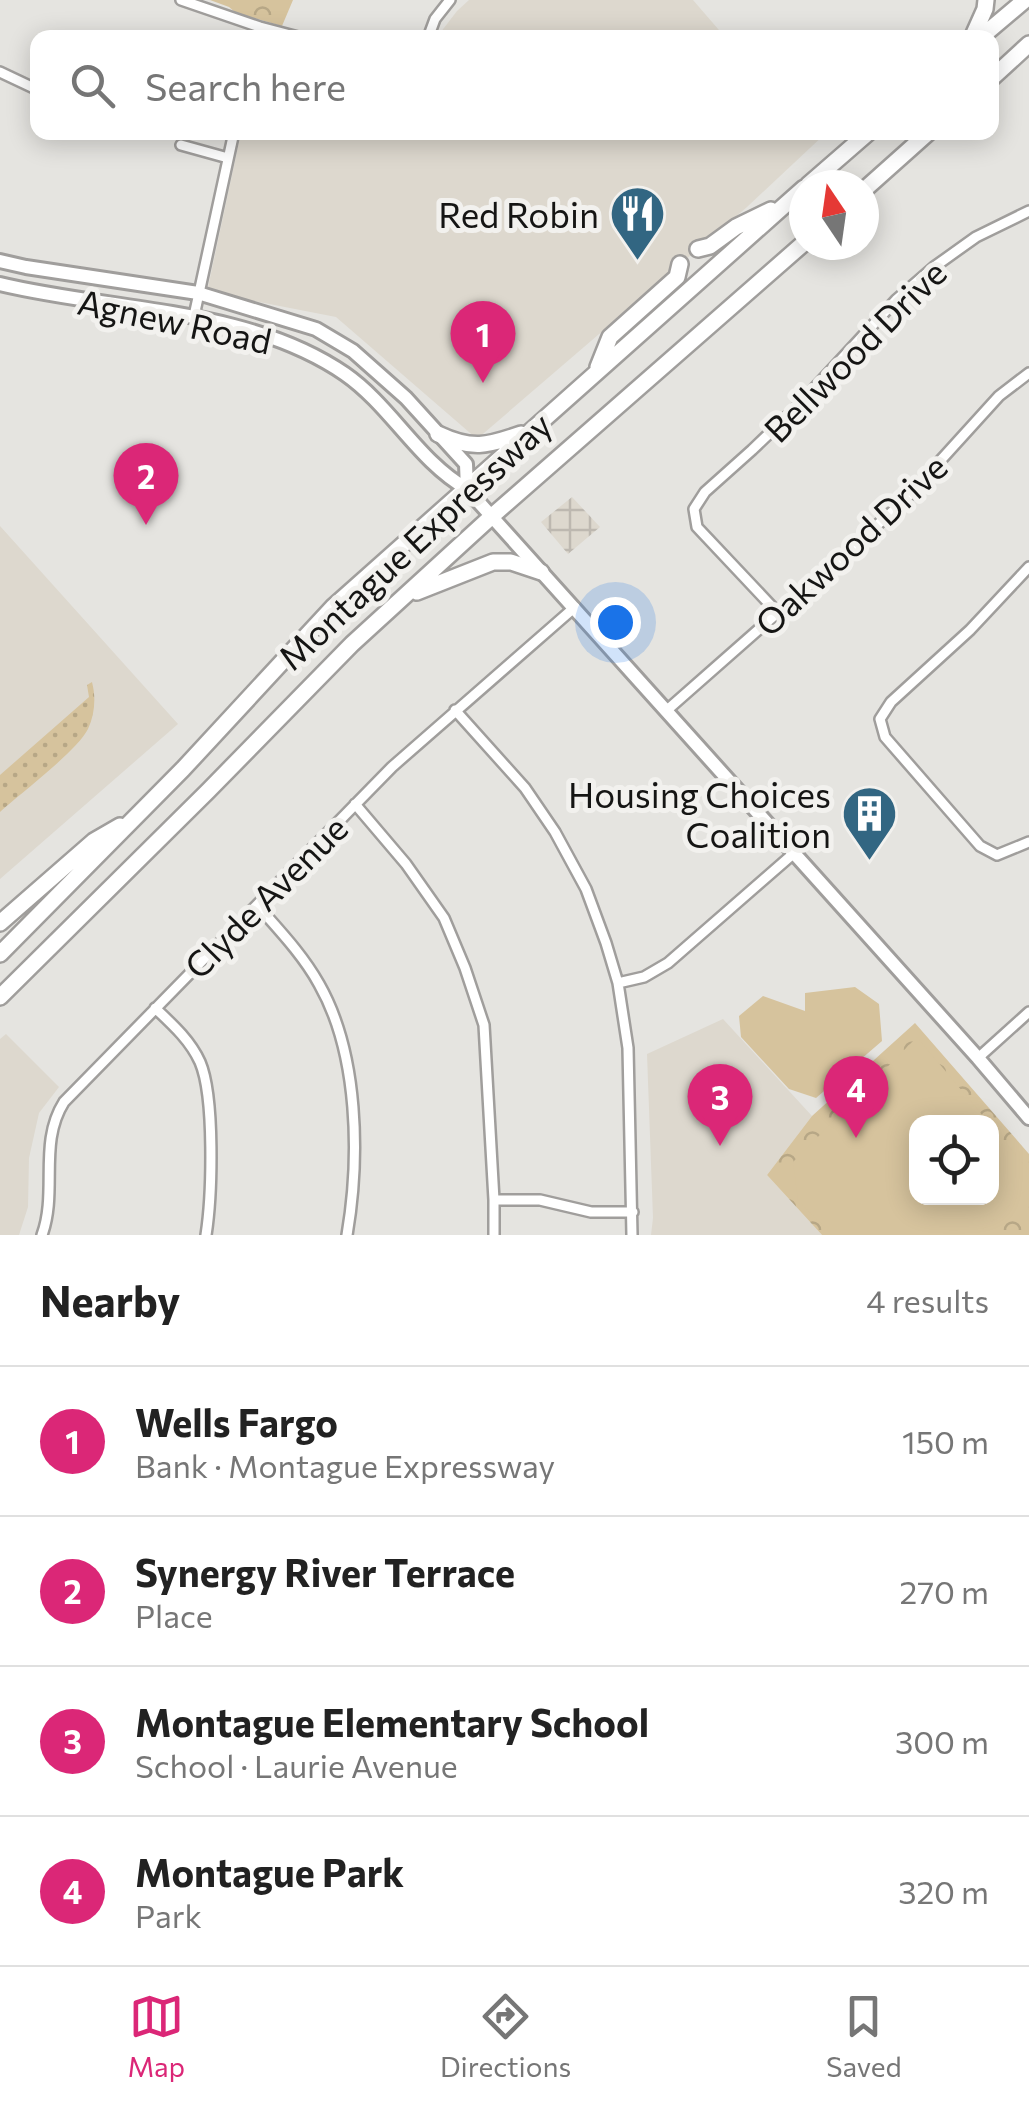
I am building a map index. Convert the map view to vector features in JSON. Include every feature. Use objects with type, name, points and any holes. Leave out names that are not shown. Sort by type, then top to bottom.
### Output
[{"type":"highway","points":[[975,30],[986,0]]},
{"type":"highway","points":[[990,30],[1022,5]]},
{"type":"highway","points":[[999,72],[1029,44]]},
{"type":"highway","name":"Montague Expressway","points":[[825,170],[860,140]]},
{"type":"highway","points":[[879,177],[920,140]]},
{"type":"highway","points":[[698,249],[788,202]]},
{"type":"highway","name":"Montague Expressway","points":[[0,954],[141,814],[333,607],[788,202]]},
{"type":"highway","name":"Montague Expressway","points":[[0,997],[323,672],[491,517],[789,256]]},
{"type":"highway","points":[[596,371],[610,337],[678,277],[680,264]]},
{"type":"highway","points":[[438,434],[474,446],[530,431]]},
{"type":"highway","points":[[404,597],[493,562],[512,562],[542,572]]},
{"type":"highway","points":[[0,923],[94,841],[141,814]]},
{"type":"main road","name":"Agnew Road","points":[[0,261],[198,293],[316,329],[353,351],[406,398],[466,464],[466,489]]},
{"type":"main road","name":"Agnew Road","points":[[0,284],[194,316],[290,345],[344,374],[373,398],[442,474],[466,489]]},
{"type":"main road","points":[[466,489],[1029,1118]]},
{"type":"street","points":[[182,0],[254,30]]},
{"type":"street","points":[[431,30],[450,0]]},
{"type":"street","points":[[0,72],[30,86]]},
{"type":"street","points":[[194,316],[232,140]]},
{"type":"street","points":[[180,145],[228,158]]},
{"type":"street","name":"Bellwood Drive","points":[[778,613],[697,527],[694,509],[705,492],[798,406],[896,300],[976,237],[1029,211]]},
{"type":"street","name":"Oakwood Drive","points":[[666,711],[901,504],[999,396],[1029,373]]},
{"type":"street","points":[[1029,568],[970,630],[891,702],[880,719],[885,736],[980,846],[997,855],[1029,842]]},
{"type":"street","name":"Clyde Avenue","points":[[42,1235],[50,1202],[49,1146],[58,1112],[103,1060],[392,768],[575,608]]},
{"type":"street","points":[[456,710],[525,788],[555,832],[586,889],[618,983],[628,1048],[632,1235]]},
{"type":"street","points":[[356,804],[444,918],[484,1025],[494,1235]]},
{"type":"street","points":[[618,983],[644,977],[668,963],[794,854]]},
{"type":"street","points":[[257,905],[320,984],[341,1033],[350,1084],[353,1143],[347,1235]]},
{"type":"street","points":[[154,1008],[190,1043],[207,1087],[211,1178],[206,1235]]},
{"type":"street","points":[[978,1058],[1029,1012]]},
{"type":"street","points":[[494,1200],[540,1200],[591,1212],[633,1212]]},
{"type":"shaded area","points":[[469,0],[693,0],[719,30],[442,30]]},
{"type":"shaded area","points":[[240,140],[819,140],[747,207],[477,439],[336,317],[207,292]]},
{"type":"shaded area","points":[[572,497],[600,527],[568,554],[541,522]]},
{"type":"shaded area","points":[[0,526],[178,724],[0,879]]},
{"type":"shaded area","points":[[723,1019],[812,1116],[767,1175],[822,1235],[651,1235],[647,1054]]},
{"type":"shaded area","points":[[6,1034],[59,1087],[39,1113],[29,1158],[28,1207],[19,1235],[0,1235],[0,1039]]},
{"type":"green space","points":[[210,0],[293,0],[282,26],[236,13]]},
{"type":"green space","points":[[92,682],[93,711],[82,738],[0,812],[0,775],[89,697],[87,685]]},
{"type":"green space","points":[[855,987],[879,1004],[882,1041],[816,1098],[789,1089],[741,1037],[739,1016],[763,996],[805,1011],[805,993]]},
{"type":"green space","points":[[915,1023],[995,1115],[909,1115],[909,1205],[999,1205],[999,1120],[1029,1154],[1029,1235],[822,1235],[767,1175],[812,1116]]},
{"type":"green space","points":[[917,1037],[982,1115],[909,1115],[909,1205],[999,1205],[999,1135],[1029,1171],[1029,1187],[977,1235],[832,1235],[798,1200],[793,1162]]},
{"type":"place","name":"Red Robin","points":[[638,262]]},
{"type":"place","name":"Wells Fargo","points":[[483,383]]},
{"type":"place","name":"Synergy River Terrace","points":[[146,525]]},
{"type":"place","name":"Housing Choices Coalition","points":[[870,862]]},
{"type":"place","name":"Montague Park","points":[[856,1138]]},
{"type":"place","name":"Montague Elementary School","points":[[720,1146]]}]
